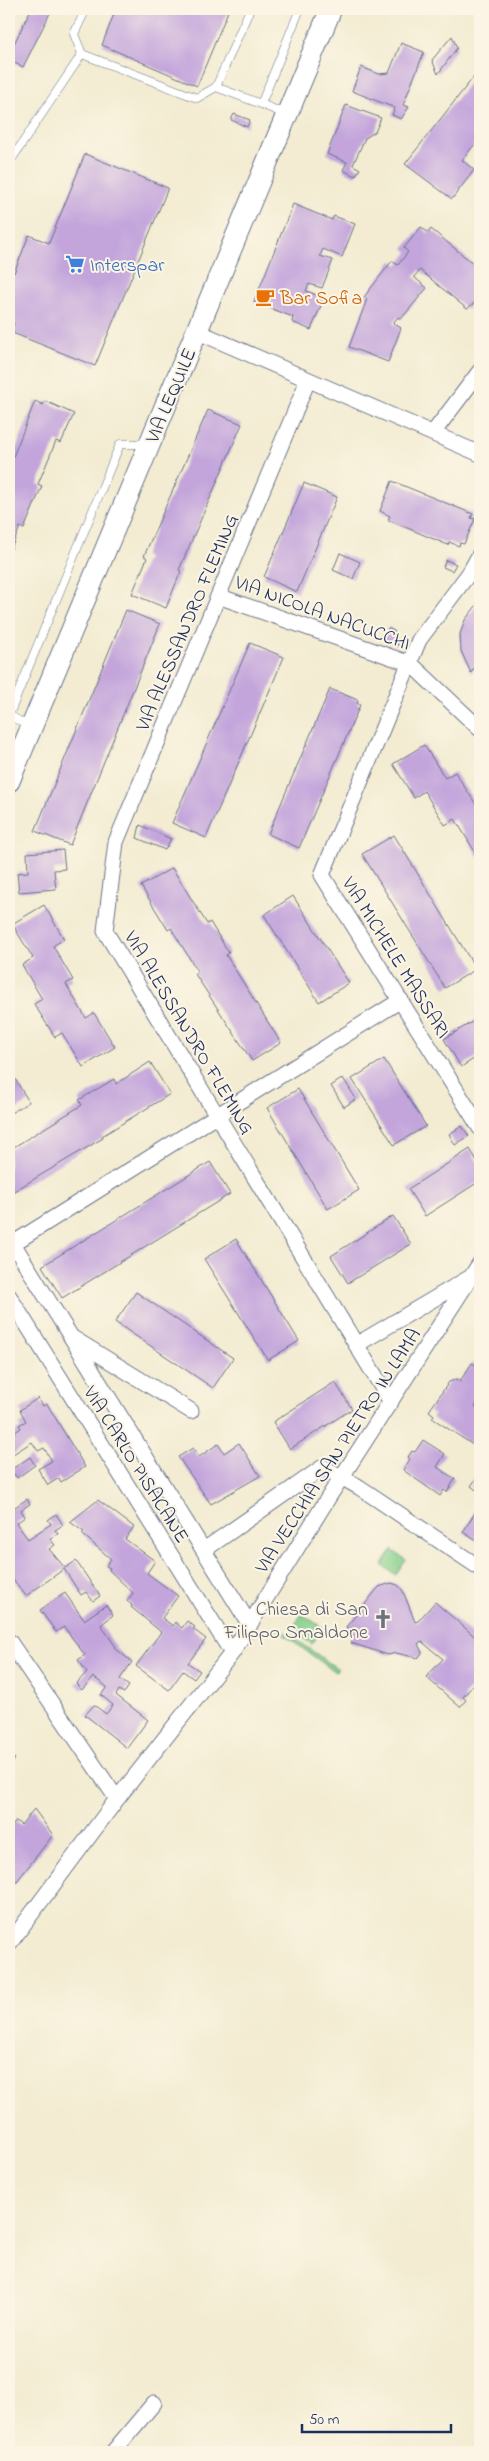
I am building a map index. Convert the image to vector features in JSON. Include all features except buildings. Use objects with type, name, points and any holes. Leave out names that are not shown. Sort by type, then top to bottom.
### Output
[{"type":"main road","name":"VIA LEQUILE","points":[[10,775],[331,9]]},
{"type":"street","points":[[196,331],[480,454]]},
{"type":"street","points":[[433,433],[480,371]]},
{"type":"street","name":"VIA ALESSANDRO FLEMING","points":[[308,380],[116,842],[105,931],[391,1402]]},
{"type":"street","points":[[411,664],[419,640],[470,572],[480,554]]},
{"type":"street","name":"VIA NICOLA NACUCCHI","points":[[218,596],[411,664],[480,729]]},
{"type":"street","name":"VIA MICHELE MASSARI","points":[[411,664],[322,875],[400,1000],[475,1108],[480,1128]]},
{"type":"street","points":[[10,1242],[400,1000]]},
{"type":"street","name":"VIA CARLO PISACANE","points":[[10,1242],[250,1624]]},
{"type":"street","points":[[356,1345],[476,1269]]},
{"type":"street","name":"VIA VECCHIA SAN PIETRO IN LAMA","points":[[9,1944],[117,1799],[232,1653],[330,1495],[476,1269]]},
{"type":"street","name":"VIA CARLO PISACANE","points":[[9,1296],[232,1653]]},
{"type":"street","name":"VIA CARLO PISACANE","points":[[71,1337],[192,1411]]},
{"type":"street","points":[[204,1550],[323,1467],[343,1476],[480,1568]]},
{"type":"street","points":[[9,1641],[117,1799]]},
{"type":"street","points":[[113,2452],[154,2403]]},
{"type":"lane","points":[[86,9],[74,34],[82,54],[197,98],[216,87],[250,9]]},
{"type":"lane","points":[[261,104],[300,9]]},
{"type":"lane","points":[[9,163],[82,54]]},
{"type":"lane","points":[[216,87],[287,115]]},
{"type":"lane","points":[[31,728],[9,715],[120,444],[149,444]]},
{"type":"green space","points":[[392,1550],[406,1560],[396,1575],[382,1565]]},
{"type":"green space","points":[[302,1614],[323,1628],[312,1644],[291,1630]]},
{"type":"green space","points":[[278,1627],[338,1669],[335,1672],[276,1629]]},
{"type":"place","name":"Interspar","points":[[75,264]]},
{"type":"place","name":"Bar Sofia","points":[[265,297]]},
{"type":"place","name":"Chiesa di San Filippo Smaldone","points":[[383,1619]]}]
